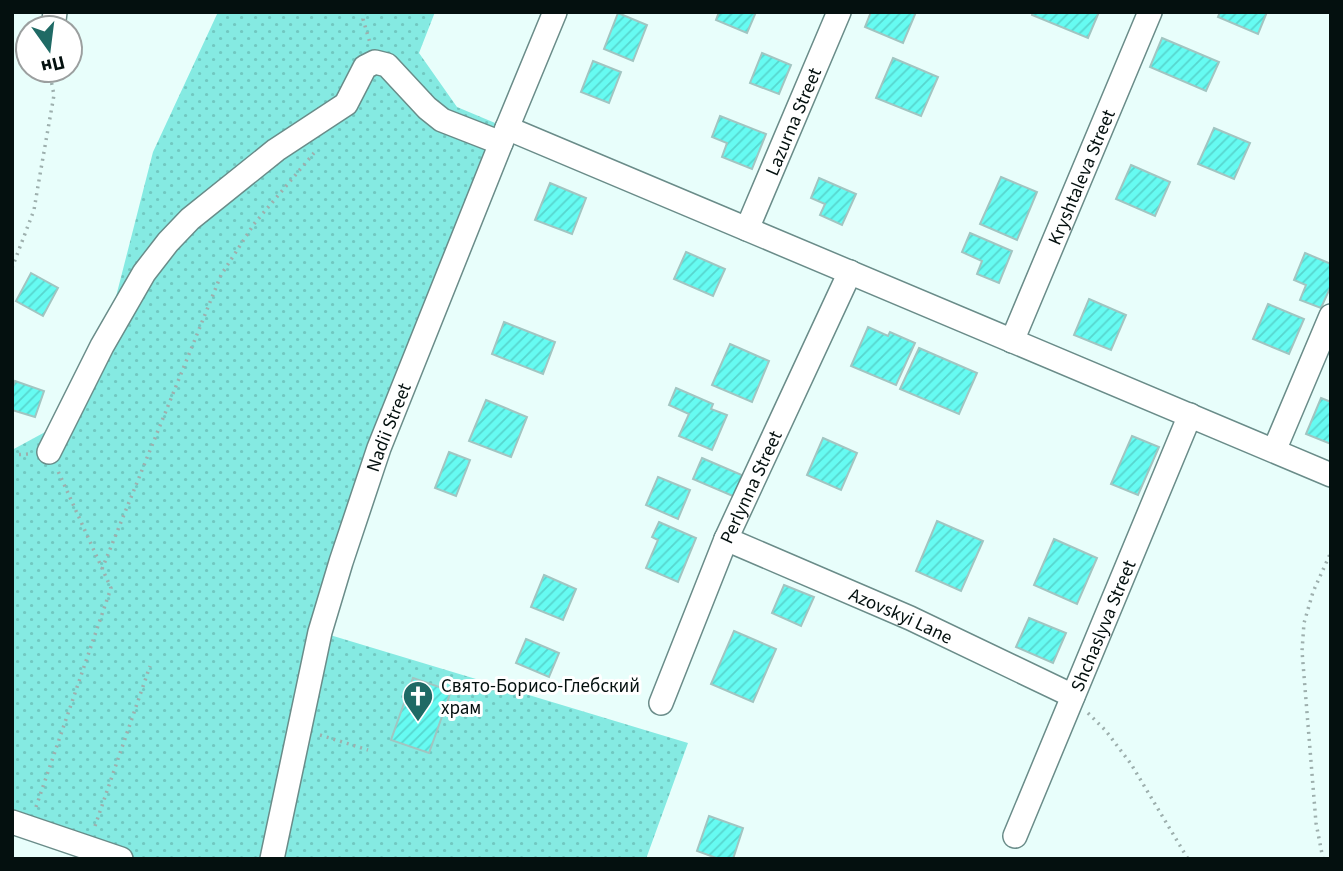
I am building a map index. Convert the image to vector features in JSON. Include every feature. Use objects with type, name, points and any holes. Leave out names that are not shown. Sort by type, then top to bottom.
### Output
[{"type":"street","name":"Nadii Street","points":[[272,859],[320,632],[379,448],[555,12]]},
{"type":"street","name":"Lazurna Street","points":[[747,229],[839,12]]},
{"type":"street","name":"Kryshtaleva Street","points":[[1012,341],[1150,12]]},
{"type":"street","points":[[49,452],[102,346],[144,273],[168,242],[190,219],[276,150],[345,104],[365,67],[375,62],[387,65],[427,108],[442,120],[504,135],[747,229],[1331,475]]},
{"type":"street","name":"Perlynna Street","points":[[661,703],[726,539],[850,272]]},
{"type":"street","points":[[1276,446],[1331,316]]},
{"type":"street","name":"Shchaslyva Street","points":[[1015,836],[1189,415]]},
{"type":"street","name":"Azovskyi Lane","points":[[726,539],[909,618],[1073,696]]},
{"type":"street","points":[[21,825],[121,859]]},
{"type":"path","points":[[365,12],[363,19],[375,62]]},
{"type":"path","points":[[12,268],[33,210],[54,95],[52,84]]},
{"type":"path","points":[[102,569],[220,275],[254,224],[320,146]]},
{"type":"path","points":[[21,825],[111,588],[49,452]]},
{"type":"path","points":[[1323,859],[1316,822],[1302,651],[1304,623],[1313,592],[1331,552]]},
{"type":"path","points":[[88,848],[150,666]]},
{"type":"path","points":[[1073,696],[1106,731],[1131,764],[1188,859]]},
{"type":"path","points":[[300,728],[368,750]]},
{"type":"shaded area","points":[[218,12],[435,12],[419,53],[457,107],[507,128],[320,632],[688,743],[646,859],[121,859],[12,822],[12,450],[58,425],[109,324],[153,152]]},
{"type":"building","points":[[719,12],[756,12],[747,33],[716,20]]},
{"type":"building","points":[[871,12],[916,12],[903,43],[865,27]]},
{"type":"building","points":[[1033,12],[1099,12],[1088,38],[1032,15]]},
{"type":"building","points":[[1220,12],[1267,12],[1258,34],[1218,17]]},
{"type":"building","points":[[618,13],[647,25],[633,61],[604,49]]},
{"type":"building","points":[[1162,38],[1219,62],[1206,91],[1150,67]]},
{"type":"building","points":[[762,53],[791,65],[779,94],[750,83]]},
{"type":"building","points":[[893,58],[938,77],[921,116],[876,98]]},
{"type":"building","points":[[593,61],[621,72],[609,103],[581,92]]},
{"type":"building","points":[[720,116],[766,134],[752,169],[722,157],[727,143],[712,137]]},
{"type":"building","points":[[1214,128],[1250,143],[1234,179],[1198,164]]},
{"type":"building","points":[[1131,165],[1170,182],[1155,216],[1116,199]]},
{"type":"building","points":[[1001,177],[1037,192],[1017,240],[980,224]]},
{"type":"building","points":[[819,178],[856,194],[842,225],[820,215],[825,204],[811,198]]},
{"type":"building","points":[[550,183],[586,198],[572,234],[535,220]]},
{"type":"building","points":[[970,233],[1012,251],[999,283],[977,274],[982,261],[962,252]]},
{"type":"building","points":[[686,252],[725,269],[713,296],[674,279]]},
{"type":"building","points":[[1305,253],[1331,264],[1331,286],[1321,308],[1300,300],[1306,285],[1294,280]]},
{"type":"building","points":[[31,273],[58,288],[43,316],[16,301]]},
{"type":"building","points":[[1089,299],[1126,315],[1111,350],[1074,335]]},
{"type":"building","points":[[1268,304],[1304,319],[1289,354],[1253,339]]},
{"type":"building","points":[[504,322],[555,342],[543,374],[492,354]]},
{"type":"building","points":[[868,327],[888,336],[890,332],[915,343],[896,385],[851,366]]},
{"type":"building","points":[[730,344],[769,361],[752,402],[712,385]]},
{"type":"building","points":[[919,348],[977,373],[959,414],[900,389]]},
{"type":"building","points":[[15,381],[44,391],[35,417],[12,410],[12,389]]},
{"type":"building","points":[[676,388],[713,404],[711,409],[727,415],[712,450],[679,436],[689,414],[669,405]]},
{"type":"building","points":[[1321,398],[1331,402],[1331,444],[1306,434]]},
{"type":"building","points":[[486,400],[527,417],[511,457],[469,441]]},
{"type":"building","points":[[1132,436],[1159,447],[1138,495],[1111,484]]},
{"type":"building","points":[[823,438],[857,453],[841,490],[807,475]]},
{"type":"building","points":[[449,452],[470,460],[456,496],[435,488]]},
{"type":"building","points":[[702,458],[744,476],[735,497],[693,479]]},
{"type":"building","points":[[658,477],[690,490],[678,519],[646,505]]},
{"type":"building","points":[[937,521],[983,541],[961,591],[916,571]]},
{"type":"building","points":[[659,522],[696,538],[678,582],[646,568],[658,540],[652,537]]},
{"type":"building","points":[[1054,539],[1097,558],[1077,604],[1034,585]]},
{"type":"building","points":[[544,575],[576,589],[563,620],[531,607]]},
{"type":"building","points":[[784,585],[814,597],[801,626],[772,613]]},
{"type":"building","points":[[1029,618],[1066,633],[1053,663],[1016,647]]},
{"type":"building","points":[[734,631],[776,649],[753,702],[711,684]]},
{"type":"building","points":[[526,639],[559,653],[549,677],[516,663]]},
{"type":"building","name":"Свято-Борисо-Глебский храм","points":[[413,678],[451,691],[429,753],[391,740]]},
{"type":"building","points":[[709,816],[743,828],[733,859],[719,859],[697,851]]},
{"type":"place","name":"Свято-Борисо-Глебский храм","points":[[418,723]]}]
